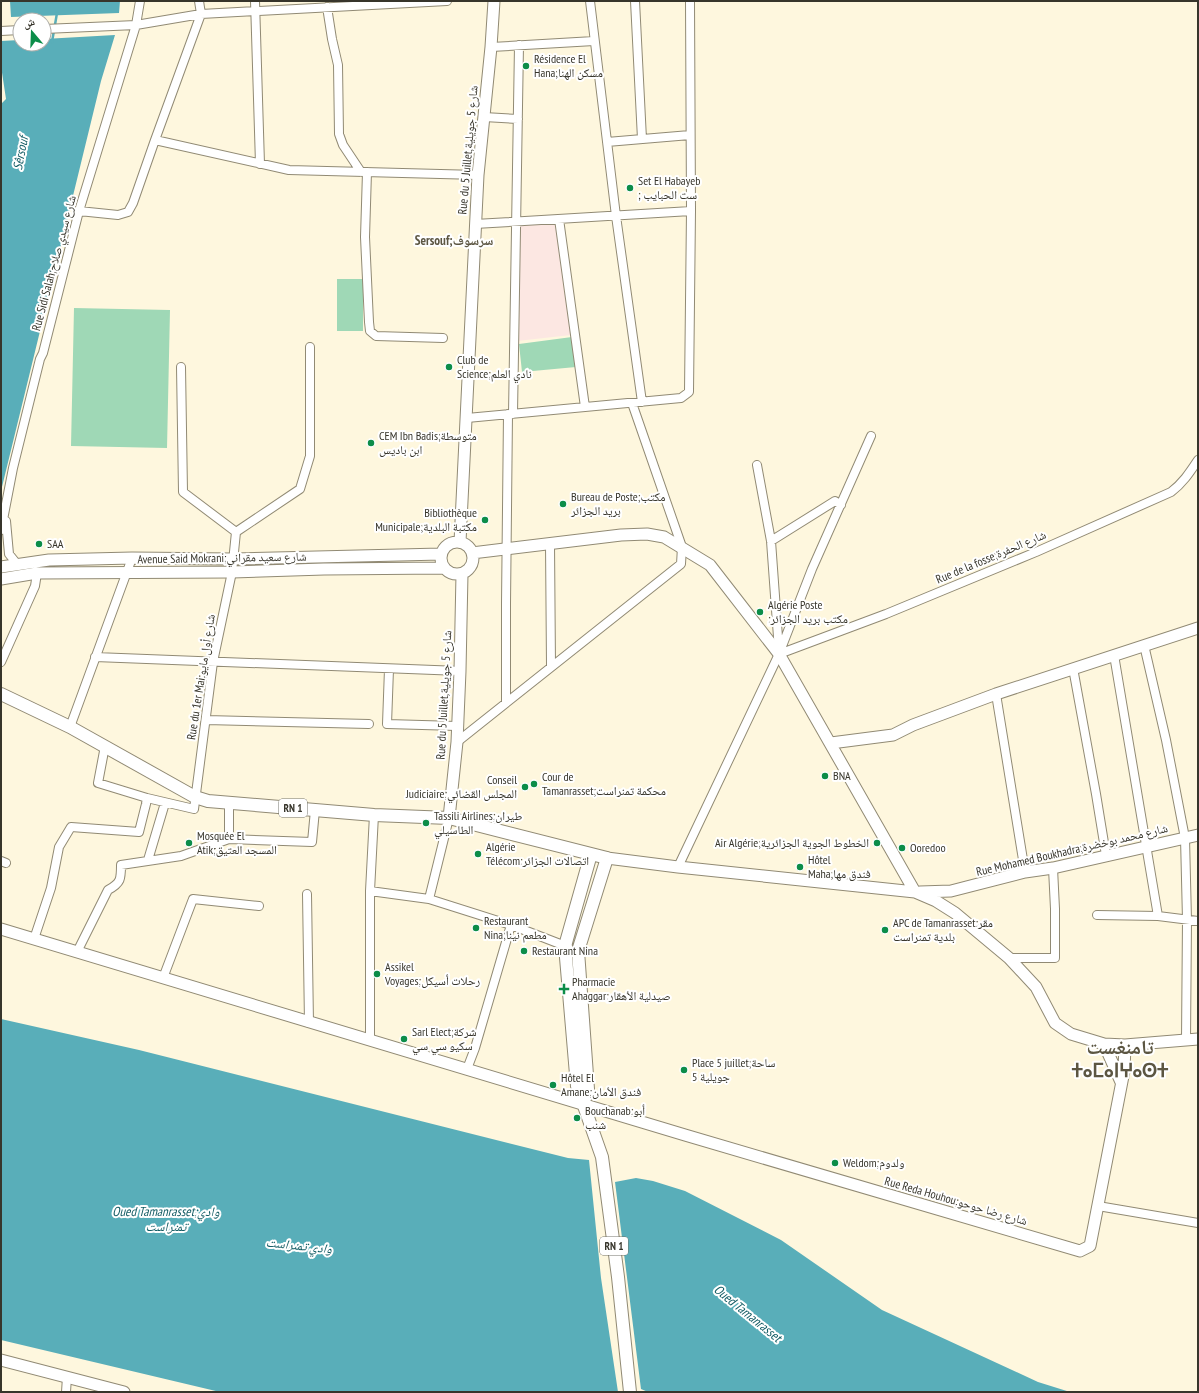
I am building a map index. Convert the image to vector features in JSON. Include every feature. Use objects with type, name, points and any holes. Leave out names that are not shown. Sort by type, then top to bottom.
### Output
[{"type":"main road","name":"RN 1","points":[[1,694],[70,727],[195,797],[208,801],[374,815],[449,818],[607,858]]},
{"type":"main road","name":"RN 1","points":[[591,854],[565,946],[577,1086],[602,1157],[618,1277],[630,1392]]},
{"type":"main road","points":[[584,1104],[588,1089],[578,951],[607,858]]},
{"type":"street","name":"Rue Sidi Salah;شارع سيدي صلاح","points":[[1,530],[13,468],[40,359],[43,353],[79,211],[136,25],[140,1]]},
{"type":"street","points":[[79,211],[118,215],[128,212],[133,203],[201,14],[199,1]]},
{"type":"street","points":[[255,1],[260,164]]},
{"type":"street","points":[[52,29],[136,25],[201,14],[327,7],[336,4],[447,1]]},
{"type":"street","name":"Rue du 5 Juillet,شارع 5 جويلية","points":[[460,542],[478,175],[494,1]]},
{"type":"street","points":[[590,1],[616,216],[642,402]]},
{"type":"street","points":[[635,1],[642,139]]},
{"type":"street","points":[[467,418],[681,398],[689,392],[691,211],[690,1]]},
{"type":"street","points":[[327,7],[338,65],[339,134],[343,145],[364,172],[368,322],[370,331],[376,336],[443,338]]},
{"type":"street","points":[[1,31],[12,30]]},
{"type":"street","points":[[491,46],[594,41]]},
{"type":"street","points":[[506,702],[506,549],[517,222],[520,45]]},
{"type":"street","points":[[484,117],[518,119]]},
{"type":"street","points":[[607,142],[690,135]]},
{"type":"street","points":[[155,140],[289,170],[478,175]]},
{"type":"street","points":[[475,224],[691,211]]},
{"type":"street","points":[[559,219],[585,408]]},
{"type":"street","points":[[181,367],[183,492],[236,532],[300,489],[310,456],[310,347]]},
{"type":"street","points":[[456,742],[681,564],[682,547],[632,403]]},
{"type":"street","points":[[678,867],[779,654],[812,569],[871,436]]},
{"type":"street","name":"Rue de la fosse;شارع الحفرة","points":[[779,654],[886,614],[1036,552],[1171,492],[1187,477],[1198,460]]},
{"type":"street","points":[[756,465],[771,541],[779,654]]},
{"type":"street","points":[[771,541],[835,501],[841,505]]},
{"type":"street","name":"Rue Sidi Salah;شارع سيدي صلاح","points":[[5,510],[10,554],[17,564]]},
{"type":"street","name":"Rue du 1er Mai;شارع أول مايو","points":[[195,797],[213,662],[232,572],[236,532]]},
{"type":"street","points":[[472,553],[621,535],[647,534],[664,537],[710,565],[779,654],[916,892]]},
{"type":"street","points":[[455,542],[460,542],[468,546],[472,553],[472,563],[462,574],[452,573],[444,568],[442,564],[441,554],[446,546],[455,542]]},
{"type":"street","points":[[550,544],[551,666]]},
{"type":"street","name":"Avenue Said Mokrani;شارع سعيد مقراني","points":[[1,567],[49,560],[132,558],[233,559],[441,554]]},
{"type":"street","points":[[70,727],[132,558]]},
{"type":"street","name":"Avenue Said Mokrani;شارع سعيد مقراني","points":[[1,579],[37,573],[232,572],[444,568]]},
{"type":"street","points":[[1,662],[35,586],[37,573]]},
{"type":"street","name":"Rue du 5 Juillet,شارع 5 جويلية","points":[[449,818],[456,742],[460,672],[462,574]]},
{"type":"street","points":[[831,743],[893,735],[913,725],[996,694],[1198,628]]},
{"type":"street","points":[[1144,645],[1166,740],[1185,838],[1187,920],[1186,1040]]},
{"type":"street","points":[[1114,655],[1158,916]]},
{"type":"street","points":[[96,657],[460,672]]},
{"type":"street","points":[[1072,668],[1106,856]]},
{"type":"street","points":[[389,669],[387,724],[457,726]]},
{"type":"street","points":[[996,694],[1025,872]]},
{"type":"street","points":[[206,720],[369,724]]},
{"type":"street","points":[[105,746],[98,783],[165,803],[194,808],[195,797]]},
{"type":"street","points":[[34,939],[51,888],[59,847],[71,827],[139,832],[147,798]]},
{"type":"street","points":[[148,860],[165,803]]},
{"type":"street","points":[[229,803],[229,839]]},
{"type":"street","points":[[77,952],[108,890],[116,886],[121,879],[121,865],[181,856],[229,839],[312,842],[314,810]]},
{"type":"street","points":[[370,1041],[370,891],[374,815]]},
{"type":"street","points":[[429,899],[449,818]]},
{"type":"street","name":"Rue Mohamed Boukhadra;شارع محمد بوخضرة","points":[[916,892],[951,891],[1025,872],[1053,868],[1198,835]]},
{"type":"street","points":[[607,858],[916,892],[936,901],[955,913],[1009,958],[1036,987],[1055,1023],[1071,1034],[1104,1044],[1125,1045],[1198,1039]]},
{"type":"street","points":[[1009,958],[1055,958],[1053,868]]},
{"type":"street","points":[[370,891],[429,899],[512,925],[578,951]]},
{"type":"street","points":[[951,891],[951,902],[955,913]]},
{"type":"street","points":[[307,894],[309,1023]]},
{"type":"street","points":[[163,978],[193,899],[259,906]]},
{"type":"street","points":[[1097,916],[1158,916],[1198,921]]},
{"type":"street","points":[[467,1069],[475,1048],[512,925]]},
{"type":"street","points":[[1,929],[309,1023],[584,1104]]},
{"type":"street","points":[[1104,1044],[1121,1082]]},
{"type":"street","name":"Rue Reda Houhou;شارع رضا حوحو","points":[[584,1104],[699,1140],[1080,1251],[1090,1246],[1125,1060],[1125,1045]]},
{"type":"street","points":[[1098,1206],[1198,1223]]},
{"type":"street","points":[[1,1360],[123,1392]]},
{"type":"street","points":[[66,1392],[67,1377]]},
{"type":"shaded area","points":[[556,222],[571,335],[517,341],[519,224]]},
{"type":"green space","points":[[337,279],[363,279],[363,331],[337,331]]},
{"type":"green space","points":[[74,308],[170,310],[167,448],[71,446]]},
{"type":"green space","points":[[572,337],[576,367],[522,372],[519,344]]},
{"type":"water","points":[[10,1],[120,1],[119,13],[52,15],[52,12],[12,12],[11,17]]},
{"type":"water","points":[[115,35],[101,81],[1,491],[1,104],[6,99],[1,66],[1,41],[12,40],[12,52],[52,52],[52,39]]},
{"type":"water","name":"Oued Tamanrasset;وادي تمنراست","points":[[1,1019],[139,1050],[568,1158],[589,1160],[601,1278],[618,1392],[220,1392],[1,1340]]},
{"type":"water","name":"Oued Tamanrasset","points":[[636,1178],[653,1181],[685,1191],[781,1240],[882,1310],[1038,1382],[1070,1392],[648,1392],[641,1389],[615,1182]]},
{"type":"waterway","name":"Sêrsouf","points":[[52,42],[57,13]]},
{"type":"place","name":"Résidence El Hana;مسكن الهنا","points":[[526,66]]},
{"type":"place","name":"Set El Habayeb ; ست الحبايب","points":[[630,188]]},
{"type":"place","name":"Club de Science;نادي العلم","points":[[449,367]]},
{"type":"place","name":"CEM Ibn Badis;متوسطة ابن باديس","points":[[371,443]]},
{"type":"place","name":"Bureau de Poste;مكتب بريد الجزائر","points":[[563,504]]},
{"type":"place","name":"Bibliothèque Municipale;مكتبة البلدية","points":[[485,520]]},
{"type":"place","name":"SAA","points":[[39,544]]},
{"type":"place","name":"Algérie Poste ;مكتب بريد الجزائر","points":[[760,612]]},
{"type":"place","name":"BNA","points":[[825,776]]},
{"type":"place","name":"Cour de Tamanrasset;محكمة تمنراست","points":[[534,784]]},
{"type":"place","name":"Conseil Judiciaire;المجلس القضائي","points":[[525,787]]},
{"type":"place","name":"Tassili Airlines;طيران الطاسيلي","points":[[426,823]]},
{"type":"place","name":"Mosquée El Atik;المسجد العتيق","points":[[189,843]]},
{"type":"place","name":"Air Algérie;الخطوط الجوية الجزائرية","points":[[877,843]]},
{"type":"place","name":"Ooredoo","points":[[902,848]]},
{"type":"place","name":"Algérie Télécom;اتصالات الجزائر","points":[[478,854]]},
{"type":"place","name":"Hôtel Maha;فندق مها","points":[[800,867]]},
{"type":"place","name":"Restaurant Nina;مطعم نينا","points":[[476,928]]},
{"type":"place","name":"APC de Tamanrasset;مقر بلدية تمنراست","points":[[885,930]]},
{"type":"place","name":"Restaurant Nina","points":[[524,951]]},
{"type":"place","name":"Assikel Voyages;رحلات أسيكل","points":[[377,974]]},
{"type":"place","name":"Pharmacie Ahaggar;صيدلية الأهقار","points":[[564,989]]},
{"type":"place","name":"Sarl Elect;شركة سكيو سي سي","points":[[404,1039]]},
{"type":"place","name":"Place 5 juillet;ساحة 5 جويلية","points":[[684,1070]]},
{"type":"place","name":"Hôtel El Amane;فندق الأمان","points":[[553,1085]]},
{"type":"place","name":"Bouchanab;أبو شنب","points":[[577,1118]]},
{"type":"place","name":"Weldom;ولدوم","points":[[835,1163]]},
{"type":"district","name":"Sersouf;سرسوف","points":[[454,240]]},
{"type":"district","name":"تامنغست ⵜⴰⵎⴰⵏⵖⴰⵙⵜ","points":[[1120,1058]]},
{"type":"water label","name":"وادي تمنراست","points":[[299,1245]]}]
